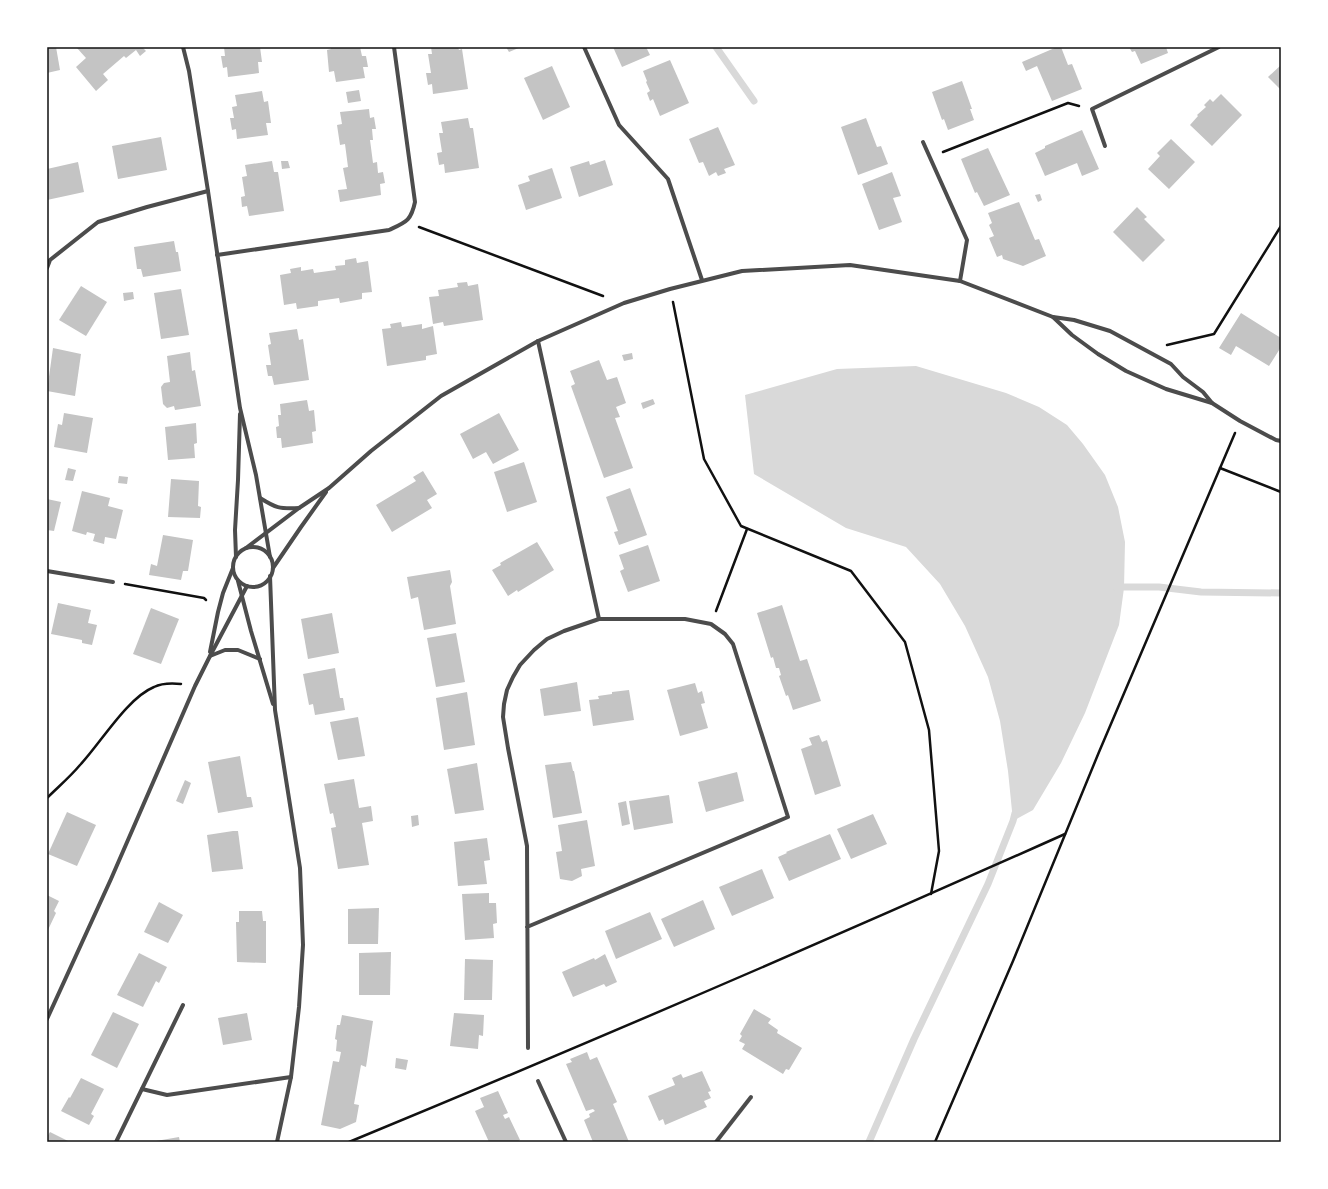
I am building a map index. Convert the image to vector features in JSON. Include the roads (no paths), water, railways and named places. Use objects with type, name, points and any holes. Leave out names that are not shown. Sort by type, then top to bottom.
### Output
[{"type":"street","points":[[184,47],[208,191],[240,408],[260,498],[273,569]]},
{"type":"street","points":[[217,255],[389,230],[406,222],[413,213],[415,202],[394,47]]},
{"type":"street","points":[[584,47],[619,125],[668,179],[702,280]]},
{"type":"street","points":[[1105,146],[1092,109],[1219,47]]},
{"type":"street","points":[[923,142],[967,240],[960,281]]},
{"type":"street","points":[[47,268],[50,260],[98,222],[208,191]]},
{"type":"street","points":[[236,557],[299,508],[329,488],[371,451],[441,396],[538,340],[624,303],[702,280],[742,271],[850,265],[960,281],[1053,317],[1074,320],[1110,331],[1171,364],[1183,377],[1203,392],[1212,403]]},
{"type":"street","points":[[1053,317],[1072,335],[1098,354],[1126,371],[1166,389],[1212,403],[1240,421],[1276,440],[1281,441]]},
{"type":"street","points":[[538,340],[599,619]]},
{"type":"street","points":[[210,656],[218,612],[236,557],[235,530],[240,408]]},
{"type":"street","points":[[238,581],[247,586],[261,586],[270,576],[273,569],[301,527],[329,488]]},
{"type":"street","points":[[260,498],[272,506],[282,509],[299,508]]},
{"type":"street","points":[[246,548],[259,548],[270,557]]},
{"type":"street","points":[[233,567],[275,710]]},
{"type":"street","points":[[47,571],[113,582]]},
{"type":"street","points":[[270,576],[275,710],[300,868],[303,945],[299,1007],[290,1077],[277,1142]]},
{"type":"street","points":[[47,1019],[49,1010],[111,880],[195,686],[247,586]]},
{"type":"street","points":[[527,927],[788,817],[734,644],[725,634],[711,624],[685,619],[599,619],[564,631],[547,639],[520,665],[507,690],[503,717],[527,846],[527,927],[528,1048]]},
{"type":"street","points":[[210,656],[225,650],[238,650],[260,659]]},
{"type":"street","points":[[116,1142],[183,1005]]},
{"type":"street","points":[[142,1089],[166,1095],[290,1077]]},
{"type":"street","points":[[538,1081],[566,1142]]},
{"type":"street","points":[[716,1142],[750,1097]]},
{"type":"waterway","points":[[716,47],[754,101]]},
{"type":"waterway","points":[[1116,587],[1159,587],[1201,592],[1281,593]]},
{"type":"waterway","points":[[869,1142],[914,1039],[988,884],[1015,813]]}]
